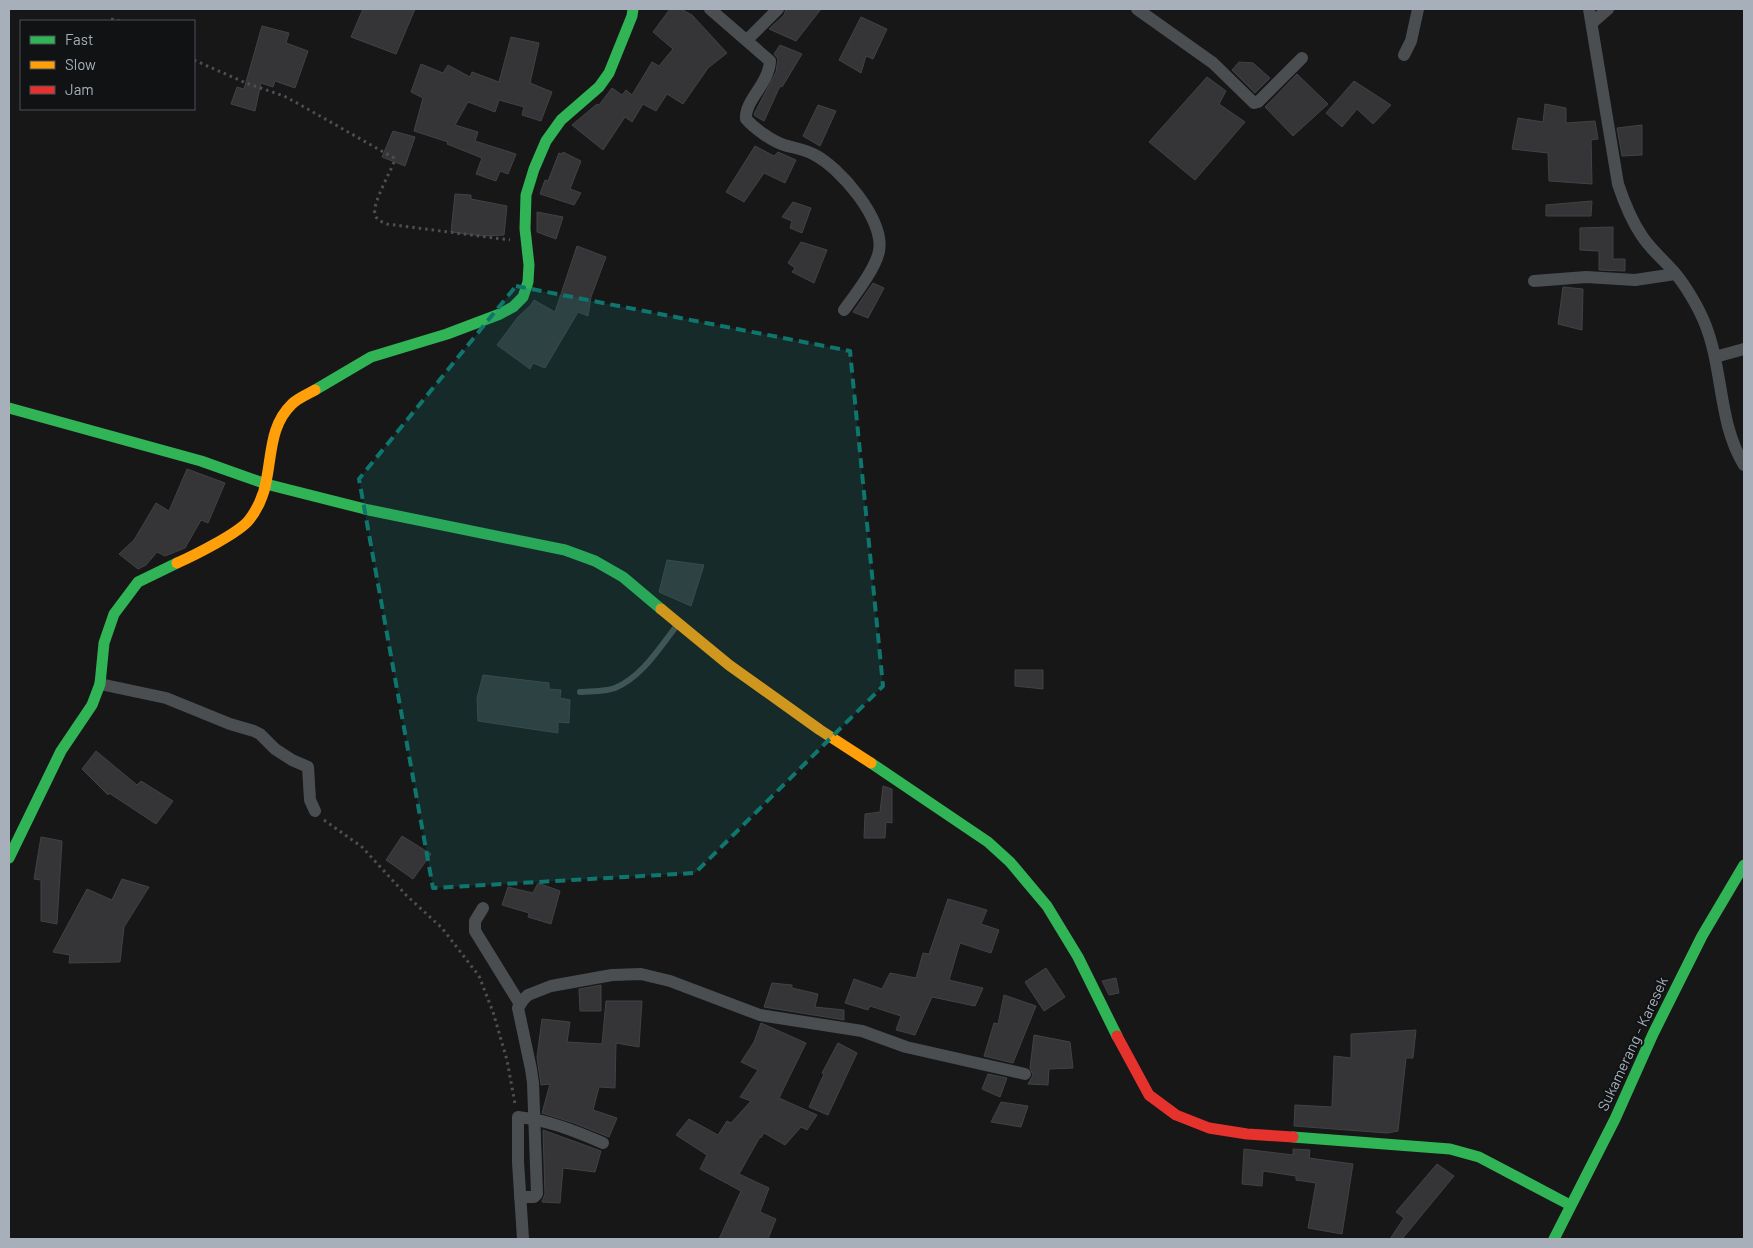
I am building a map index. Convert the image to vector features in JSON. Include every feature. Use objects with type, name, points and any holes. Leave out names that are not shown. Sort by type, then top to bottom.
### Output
[{"type":"street","points":[[9,858],[62,751],[92,705],[100,684],[104,643],[114,614],[138,582],[192,557],[248,522],[257,507],[266,484],[273,434],[282,417],[293,404],[371,358],[447,334],[513,307],[523,297],[528,282],[529,265],[525,230],[526,195],[534,169],[546,141],[561,120],[599,87],[609,73],[632,16],[633,9]]},
{"type":"street","points":[[710,9],[770,61],[767,76],[748,108],[746,120],[781,144],[804,150],[829,164],[845,179],[875,222],[880,250],[878,258],[844,310]]},
{"type":"street","points":[[747,40],[778,9]]},
{"type":"street","points":[[1137,9],[1213,63],[1254,103],[1258,102],[1302,58]]},
{"type":"street","points":[[1404,55],[1411,41],[1418,9]]},
{"type":"street","points":[[1589,9],[1618,184],[1625,205],[1642,237],[1676,274],[1703,318],[1715,357],[1727,424],[1744,466]]},
{"type":"street","points":[[1592,23],[1608,9]]},
{"type":"street","points":[[1534,281],[1586,277],[1635,280],[1676,274]]},
{"type":"street","points":[[1715,357],[1744,349]]},
{"type":"street","points":[[9,408],[200,461],[266,484],[369,510],[565,550],[595,561],[623,577],[752,682],[820,730],[912,789],[988,842],[1010,862],[1047,906],[1078,957],[1128,1061],[1149,1096],[1176,1115],[1209,1128],[1247,1134],[1450,1149],[1479,1157],[1570,1205]]},
{"type":"street","points":[[100,684],[166,698],[260,734],[275,749],[292,760],[308,767],[310,800],[315,811]]},
{"type":"street","name":"Sukamerang - Karesek","points":[[1554,1239],[1615,1119],[1653,1034],[1702,936],[1744,865]]},
{"type":"street","points":[[482,908],[475,921],[475,931],[520,1004]]},
{"type":"street","points":[[523,1239],[526,1197],[537,1194],[526,1118],[531,1069],[519,1013],[520,1004],[528,995],[550,986],[612,975],[641,974],[670,981],[760,1015],[862,1031],[906,1047],[1025,1074]]},
{"type":"street","points":[[526,1118],[567,1128],[603,1143]]},
{"type":"lane","points":[[580,692],[614,689],[630,680],[641,670],[678,623]]},
{"type":"path","points":[[111,19],[116,20]]},
{"type":"path","points":[[195,60],[246,83],[284,96],[394,158],[394,162],[374,206],[375,215],[379,220],[387,224],[526,242]]},
{"type":"path","points":[[315,811],[324,820],[362,847],[406,895],[442,928],[479,976],[493,1012],[526,1118]]},
{"type":"highlighted area","points":[[516,286],[850,351],[883,686],[695,873],[433,888],[359,479]]},
{"type":"building","points":[[363,9],[415,9],[396,54],[351,37]]},
{"type":"building","points":[[670,9],[681,9],[692,15],[727,53],[708,68],[683,104],[667,94],[656,111],[643,104],[632,122],[625,117],[603,150],[572,125],[597,104],[599,105],[612,88],[622,95],[626,90],[632,95],[652,62],[659,66],[673,49],[653,32]]},
{"type":"building","points":[[786,9],[821,9],[796,41],[769,29],[784,15]]},
{"type":"building","points":[[861,17],[887,29],[873,59],[866,56],[861,73],[839,60]]},
{"type":"building","points":[[262,26],[289,33],[286,43],[308,51],[295,88],[275,81],[273,87],[261,83],[255,111],[231,104],[237,87],[244,89]]},
{"type":"building","points":[[511,37],[539,43],[530,83],[552,92],[541,121],[522,115],[524,107],[499,100],[495,112],[468,102],[455,125],[478,132],[475,141],[516,154],[508,174],[500,171],[496,181],[476,174],[482,158],[447,144],[448,142],[414,131],[423,98],[411,92],[421,64],[443,73],[448,65],[470,77],[472,72],[499,82]]},
{"type":"building","points":[[780,45],[802,54],[782,87],[780,86],[764,121],[754,114],[776,72],[778,59],[774,54]]},
{"type":"building","points":[[1239,62],[1253,63],[1270,78],[1255,93],[1232,70]]},
{"type":"building","points":[[1297,74],[1328,104],[1293,136],[1265,107]]},
{"type":"building","points":[[1207,77],[1226,91],[1219,104],[1245,122],[1195,180],[1149,142]]},
{"type":"building","points":[[1354,81],[1391,105],[1373,124],[1357,109],[1342,127],[1326,113]]},
{"type":"building","points":[[1545,104],[1566,108],[1566,123],[1595,121],[1598,139],[1591,140],[1592,184],[1549,181],[1548,153],[1512,149],[1518,118],[1543,122]]},
{"type":"building","points":[[818,105],[836,111],[820,146],[803,136]]},
{"type":"building","points":[[1642,125],[1642,155],[1622,156],[1617,128]]},
{"type":"building","points":[[393,131],[415,137],[405,166],[382,157]]},
{"type":"building","points":[[755,146],[774,156],[778,152],[796,160],[785,183],[764,173],[744,202],[726,192]]},
{"type":"building","points":[[563,152],[581,161],[570,189],[581,193],[574,205],[540,194],[545,180],[548,181],[559,153],[562,154]]},
{"type":"building","points":[[455,194],[471,195],[471,199],[507,206],[504,235],[484,236],[451,232]]},
{"type":"building","points":[[1592,201],[1591,216],[1546,216],[1546,205]]},
{"type":"building","points":[[793,202],[811,208],[802,233],[790,228],[792,221],[782,217]]},
{"type":"building","points":[[537,212],[563,217],[556,239],[537,232]]},
{"type":"building","points":[[1613,227],[1613,259],[1625,259],[1625,271],[1599,270],[1599,251],[1580,250],[1580,228]]},
{"type":"building","points":[[801,242],[827,250],[814,283],[792,272],[795,268],[788,263]]},
{"type":"building","points":[[577,246],[606,257],[591,297],[588,316],[578,312],[545,368],[533,363],[530,369],[497,345],[518,317],[534,300],[555,312]]},
{"type":"building","points":[[873,283],[884,288],[868,318],[853,312]]},
{"type":"building","points":[[1563,287],[1583,289],[1582,330],[1558,324]]},
{"type":"building","points":[[187,469],[225,483],[208,523],[201,520],[185,548],[165,556],[157,552],[146,565],[138,569],[119,554],[134,540],[156,503],[169,511]]},
{"type":"building","points":[[667,560],[704,565],[691,606],[659,592]]},
{"type":"building","points":[[1015,670],[1043,670],[1043,689],[1015,686]]},
{"type":"building","points":[[483,675],[549,683],[549,689],[561,690],[560,698],[570,700],[569,723],[558,722],[558,733],[478,721],[477,698]]},
{"type":"building","points":[[96,751],[137,785],[141,781],[173,801],[156,824],[109,793],[108,795],[82,769]]},
{"type":"building","points":[[883,786],[892,789],[892,823],[886,822],[885,838],[864,838],[865,814],[880,812]]},
{"type":"building","points":[[402,836],[431,854],[413,879],[386,860]]},
{"type":"building","points":[[41,837],[62,841],[57,924],[41,921],[41,880],[34,879]]},
{"type":"building","points":[[122,879],[149,887],[124,927],[120,962],[69,963],[70,955],[53,952],[87,889],[112,900]]},
{"type":"building","points":[[538,883],[560,891],[551,924],[528,917],[529,913],[502,905],[508,887],[533,893]]},
{"type":"building","points":[[948,899],[987,910],[981,924],[999,930],[991,953],[960,943],[949,980],[983,988],[975,1006],[932,997],[915,1035],[896,1030],[901,1016],[870,1006],[868,1010],[845,1003],[854,979],[882,989],[890,973],[916,978],[923,953],[929,954]]},
{"type":"building","points":[[1046,968],[1065,997],[1044,1011],[1025,982]]},
{"type":"building","points":[[1116,978],[1119,993],[1109,995],[1102,981]]},
{"type":"building","points":[[772,983],[792,985],[792,988],[818,994],[815,1007],[844,1010],[844,1020],[764,1007]]},
{"type":"building","points":[[601,985],[601,1011],[580,1011],[579,989]]},
{"type":"building","points":[[1004,995],[1036,1006],[1013,1063],[984,1056],[994,1023],[998,1024]]},
{"type":"building","points":[[606,1001],[642,1001],[639,1047],[616,1043],[615,1088],[599,1087],[593,1110],[617,1118],[609,1137],[542,1113],[550,1084],[541,1085],[537,1057],[542,1019],[570,1022],[567,1042],[602,1044]]},
{"type":"building","points":[[761,1023],[806,1043],[779,1098],[817,1115],[807,1130],[801,1127],[785,1145],[764,1133],[739,1174],[769,1188],[760,1212],[776,1219],[768,1239],[719,1239],[741,1191],[700,1169],[707,1155],[676,1135],[689,1119],[718,1135],[727,1121],[731,1123],[751,1101],[740,1097],[758,1070],[741,1062],[754,1042]]},
{"type":"building","points":[[1416,1030],[1413,1058],[1406,1058],[1398,1131],[1387,1133],[1294,1126],[1295,1105],[1332,1107],[1334,1056],[1351,1058],[1351,1034]]},
{"type":"building","points":[[1034,1035],[1070,1042],[1073,1068],[1049,1069],[1048,1085],[1028,1084],[1033,1075],[1030,1068]]},
{"type":"building","points":[[838,1043],[857,1053],[828,1115],[809,1107],[824,1074],[822,1073]]},
{"type":"building","points":[[988,1074],[1007,1078],[1000,1097],[982,1089]]},
{"type":"building","points":[[1001,1102],[1028,1106],[1021,1127],[991,1122]]},
{"type":"building","points":[[543,1130],[601,1151],[595,1172],[563,1168],[560,1203],[542,1202],[545,1194]]},
{"type":"building","points":[[1244,1149],[1293,1155],[1293,1149],[1310,1150],[1309,1158],[1353,1164],[1342,1234],[1308,1228],[1316,1183],[1296,1180],[1296,1176],[1263,1171],[1262,1186],[1242,1184]]},
{"type":"building","points":[[1437,1164],[1454,1176],[1402,1239],[1390,1239],[1404,1218],[1396,1212]]},
{"type":"traffic: fast","points":[[315,390],[371,357],[447,334],[500,314],[513,307],[523,297],[528,282],[529,265],[525,229],[526,195],[534,169],[546,141],[561,120],[599,87],[609,73],[632,16],[633,9]]},
{"type":"traffic: fast","points":[[9,408],[201,461],[266,484],[369,510],[565,550],[595,561],[623,577],[661,609]]},
{"type":"traffic: fast","points":[[9,858],[61,751],[92,705],[100,684],[104,643],[114,614],[138,582],[177,563]]},
{"type":"traffic: fast","points":[[871,763],[988,842],[1010,862],[1047,906],[1078,957],[1117,1036]]},
{"type":"traffic: fast","points":[[1554,1239],[1615,1119],[1653,1034],[1702,936],[1744,865]]},
{"type":"traffic: fast","points":[[1293,1137],[1450,1149],[1479,1157],[1570,1205]]},
{"type":"traffic: slow","points":[[177,563],[226,537],[249,520],[264,492],[273,440],[280,421],[294,402],[315,390]]},
{"type":"traffic: slow","points":[[661,609],[729,665],[820,730],[871,763]]},
{"type":"traffic: jam","points":[[1117,1036],[1149,1095],[1176,1115],[1209,1128],[1247,1134],[1293,1137]]}]
